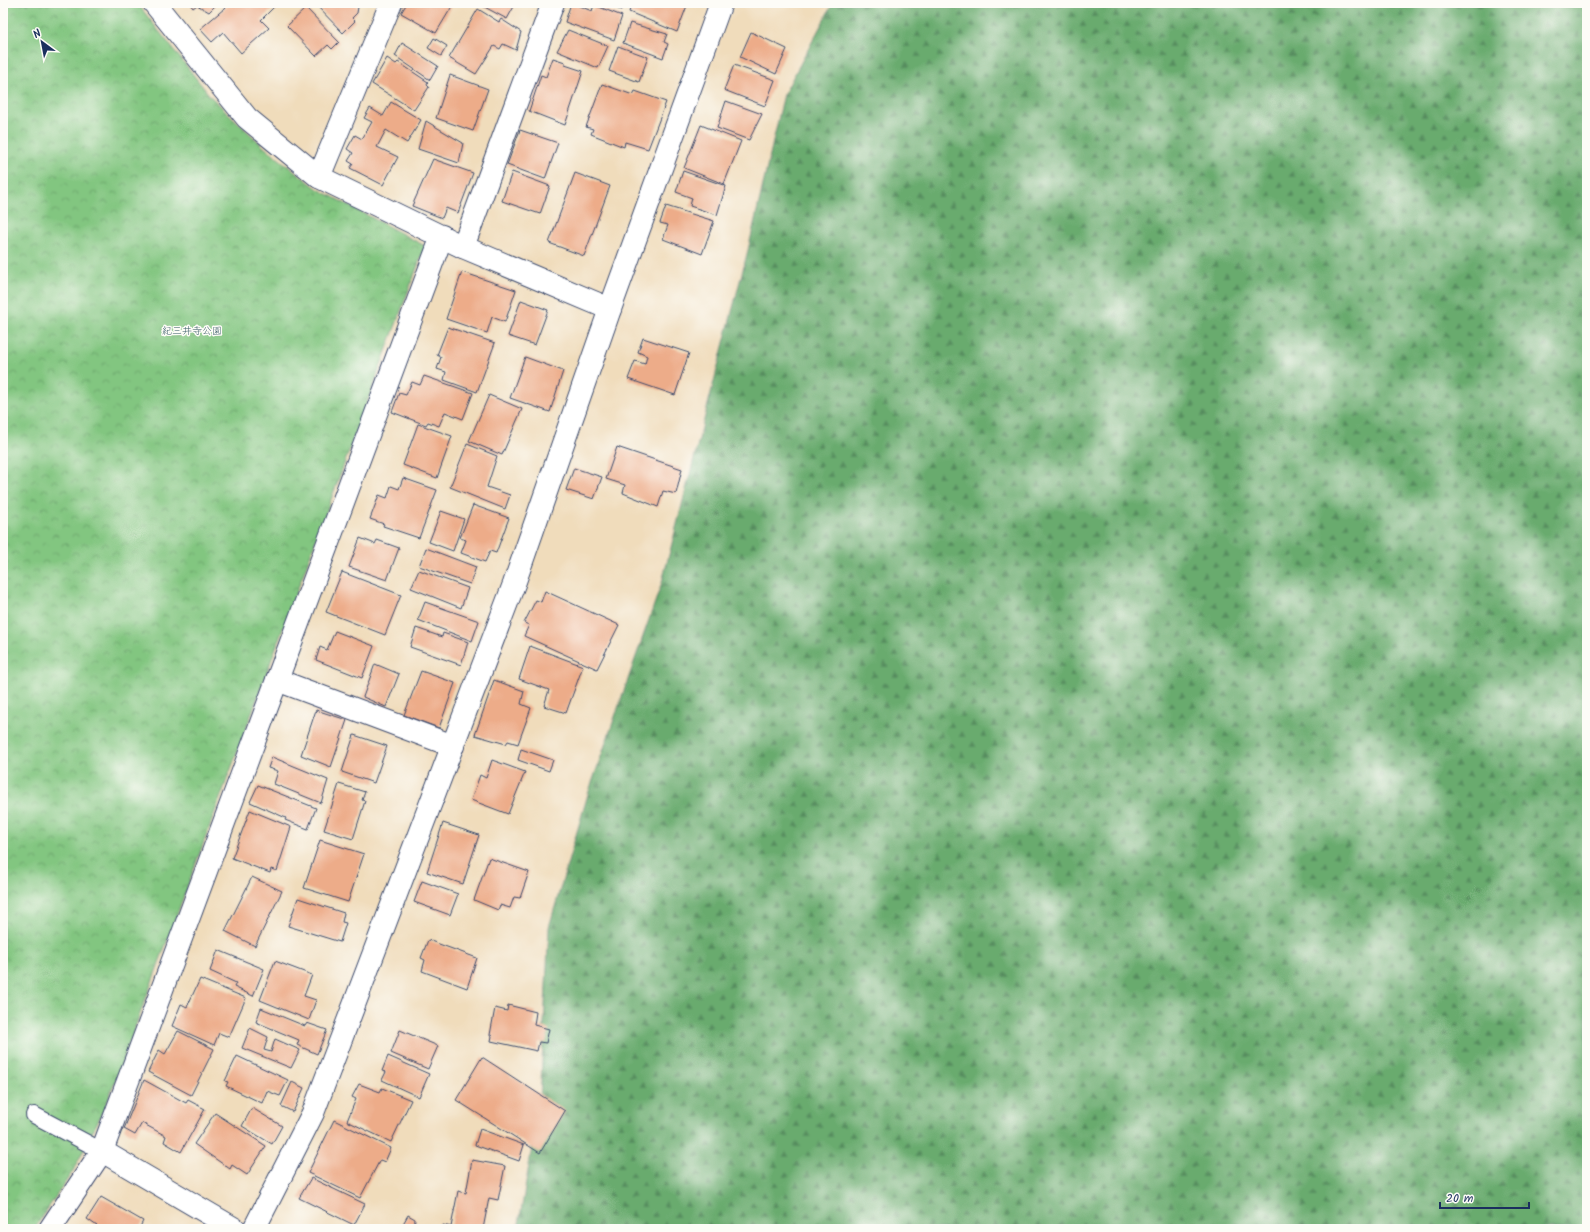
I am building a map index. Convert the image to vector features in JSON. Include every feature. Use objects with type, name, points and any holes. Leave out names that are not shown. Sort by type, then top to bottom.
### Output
[{"type":"street","points":[[154,3],[247,118],[319,177],[463,247],[610,309]]},
{"type":"street","points":[[319,177],[391,3]]},
{"type":"street","points":[[463,247],[553,3]]},
{"type":"street","points":[[254,1229],[313,1113],[453,746],[514,584],[610,309],[720,3]]},
{"type":"street","points":[[50,1229],[102,1151],[442,236]]},
{"type":"street","points":[[277,680],[453,746]]},
{"type":"street","points":[[102,1151],[235,1229]]},
{"type":"lane","points":[[34,1115],[102,1151]]},
{"type":"green space","name":"紀三井寺公園","points":[[3,3],[137,3],[210,96],[265,148],[318,189],[425,246],[107,1103],[73,1171],[34,1229],[3,1229]]},
{"type":"green space","points":[[833,3],[1587,3],[1587,1229],[518,1229],[540,1101],[549,927],[588,794],[662,582],[748,250],[784,94]]},
{"type":"building","points":[[189,3],[218,3],[209,12],[197,5],[193,8]]},
{"type":"building","points":[[231,3],[278,3],[261,20],[269,28],[241,53],[223,32],[212,42],[200,29]]},
{"type":"building","points":[[314,3],[354,3],[358,7],[357,13],[352,18],[355,21],[343,33]]},
{"type":"building","points":[[407,3],[454,3],[436,33],[401,13]]},
{"type":"building","points":[[477,3],[516,3],[507,19]]},
{"type":"building","points":[[571,3],[592,11],[594,5],[622,16],[614,40],[565,22]]},
{"type":"building","points":[[602,3],[623,3],[621,10]]},
{"type":"building","points":[[632,3],[688,3],[677,32],[629,12]]},
{"type":"building","points":[[306,8],[339,42],[332,49],[328,45],[316,56],[287,26]]},
{"type":"building","points":[[478,9],[499,22],[501,19],[521,32],[516,50],[503,44],[500,49],[494,46],[476,74],[449,58]]},
{"type":"building","points":[[630,23],[667,34],[664,42],[668,44],[663,58],[623,43]]},
{"type":"building","points":[[568,30],[608,46],[598,68],[557,51]]},
{"type":"building","points":[[751,32],[787,49],[776,74],[740,57]]},
{"type":"building","points":[[434,38],[447,46],[441,56],[428,48]]},
{"type":"building","points":[[402,43],[438,66],[430,80],[395,56]]},
{"type":"building","points":[[618,46],[648,57],[639,82],[609,71]]},
{"type":"building","points":[[387,58],[396,64],[398,62],[428,82],[427,85],[429,87],[414,110],[372,84]]},
{"type":"building","points":[[553,58],[565,62],[565,65],[583,71],[565,125],[529,111],[541,75],[546,77]]},
{"type":"building","points":[[734,65],[775,80],[765,106],[724,90]]},
{"type":"building","points":[[450,75],[488,89],[473,131],[436,118]]},
{"type":"building","points":[[602,84],[633,95],[635,91],[666,102],[648,149],[625,142],[624,147],[591,134],[593,129],[586,127]]},
{"type":"building","points":[[726,101],[762,114],[749,140],[717,128]]},
{"type":"building","points":[[391,102],[421,120],[407,143],[386,130],[377,147],[398,157],[383,185],[350,168],[353,164],[348,161],[353,153],[347,149],[355,135],[362,139],[372,122],[364,118],[370,108],[383,116]]},
{"type":"building","points":[[426,121],[463,143],[459,163],[418,149]]},
{"type":"building","points":[[701,125],[741,141],[724,184],[684,168]]},
{"type":"building","points":[[520,130],[558,143],[545,179],[507,165]]},
{"type":"building","points":[[433,159],[473,173],[458,213],[446,208],[442,218],[412,206]]},
{"type":"building","points":[[683,171],[726,186],[717,215],[690,206],[692,198],[676,192]]},
{"type":"building","points":[[512,172],[550,186],[540,214],[502,201]]},
{"type":"building","points":[[575,173],[610,186],[584,256],[549,243]]},
{"type":"building","points":[[666,206],[714,221],[702,254],[663,239],[668,225],[660,223]]},
{"type":"building","points":[[462,272],[516,290],[505,322],[492,317],[487,333],[446,319]]},
{"type":"building","points":[[521,300],[548,310],[535,345],[508,336]]},
{"type":"building","points":[[448,327],[495,343],[477,392],[444,380],[446,372],[437,369],[441,357],[437,355]]},
{"type":"building","points":[[643,338],[689,353],[675,395],[628,379],[635,361],[645,364],[647,356],[638,352]]},
{"type":"building","points":[[525,357],[563,371],[550,412],[510,398]]},
{"type":"building","points":[[424,376],[473,393],[463,419],[445,412],[439,426],[428,422],[426,425],[392,412],[399,393],[406,395],[412,382],[420,385]]},
{"type":"building","points":[[489,395],[522,409],[502,455],[469,441]]},
{"type":"building","points":[[418,424],[452,436],[437,478],[403,465]]},
{"type":"building","points":[[467,444],[497,456],[487,487],[510,495],[505,509],[450,487]]},
{"type":"building","points":[[617,447],[682,469],[676,494],[663,491],[658,507],[623,493],[625,485],[606,479]]},
{"type":"building","points":[[574,468],[602,477],[594,499],[566,490]]},
{"type":"building","points":[[403,478],[437,490],[419,538],[383,526],[384,524],[370,519],[379,495],[387,498],[391,486],[399,489]]},
{"type":"building","points":[[473,505],[509,518],[496,553],[490,551],[485,562],[461,553],[466,540],[460,538]]},
{"type":"building","points":[[441,511],[464,519],[453,551],[429,542]]},
{"type":"building","points":[[360,538],[375,544],[377,540],[399,548],[387,580],[349,567]]},
{"type":"building","points":[[426,548],[476,567],[470,584],[419,566]]},
{"type":"building","points":[[419,570],[468,588],[461,608],[411,588]]},
{"type":"building","points":[[342,572],[401,595],[385,635],[326,612]]},
{"type":"building","points":[[545,591],[619,625],[597,669],[524,636],[529,625],[524,623],[536,600],[541,602]]},
{"type":"building","points":[[425,602],[479,621],[472,641],[418,620]]},
{"type":"building","points":[[416,628],[442,637],[443,633],[468,642],[461,665],[410,647]]},
{"type":"building","points":[[335,631],[374,646],[362,678],[316,660],[320,647],[327,650]]},
{"type":"building","points":[[530,646],[583,666],[566,713],[544,706],[549,690],[519,679]]},
{"type":"building","points":[[375,664],[399,674],[386,707],[363,697]]},
{"type":"building","points":[[421,671],[455,683],[439,728],[404,715]]},
{"type":"building","points":[[494,680],[524,691],[521,704],[531,708],[518,744],[508,741],[506,744],[475,735]]},
{"type":"building","points":[[316,710],[347,720],[331,767],[301,755]]},
{"type":"building","points":[[354,735],[387,746],[374,783],[342,772]]},
{"type":"building","points":[[521,749],[553,760],[549,771],[518,760]]},
{"type":"building","points":[[272,757],[328,780],[321,803],[274,784],[278,771],[268,768]]},
{"type":"building","points":[[492,760],[525,772],[508,814],[471,800],[480,775],[486,778]]},
{"type":"building","points":[[339,784],[365,792],[362,800],[365,801],[353,839],[324,830]]},
{"type":"building","points":[[258,785],[316,808],[308,829],[285,820],[286,818],[250,802]]},
{"type":"building","points":[[250,810],[291,827],[277,871],[271,869],[270,873],[232,858]]},
{"type":"building","points":[[443,823],[479,835],[463,884],[427,872]]},
{"type":"building","points":[[320,840],[364,854],[348,902],[304,888]]},
{"type":"building","points":[[489,858],[529,872],[520,898],[514,897],[510,908],[500,905],[498,910],[474,900]]},
{"type":"building","points":[[252,877],[282,891],[255,946],[225,931]]},
{"type":"building","points":[[422,881],[458,894],[450,915],[414,902]]},
{"type":"building","points":[[298,898],[344,913],[342,922],[346,923],[340,942],[288,926]]},
{"type":"building","points":[[428,940],[477,958],[467,988],[422,971],[425,960],[421,958]]},
{"type":"building","points":[[218,950],[264,969],[253,996],[234,987],[236,983],[210,971]]},
{"type":"building","points":[[275,961],[312,975],[304,996],[316,1000],[309,1020],[260,1000]]},
{"type":"building","points":[[200,979],[246,998],[229,1037],[219,1033],[214,1045],[172,1026],[181,1004],[187,1007]]},
{"type":"building","points":[[508,1005],[536,1012],[534,1025],[549,1029],[546,1043],[539,1042],[537,1051],[491,1041],[492,1036],[490,1035],[495,1008],[507,1011]]},
{"type":"building","points":[[261,1008],[305,1026],[307,1023],[327,1030],[317,1054],[297,1045],[299,1040],[256,1022]]},
{"type":"building","points":[[250,1028],[268,1037],[264,1050],[271,1052],[275,1039],[300,1050],[291,1068],[242,1048]]},
{"type":"building","points":[[400,1030],[438,1046],[428,1069],[391,1053]]},
{"type":"building","points":[[178,1031],[214,1049],[191,1095],[148,1072],[159,1050],[165,1054]]},
{"type":"building","points":[[237,1056],[288,1080],[280,1096],[267,1091],[262,1103],[226,1086],[228,1082],[225,1081]]},
{"type":"building","points":[[388,1056],[429,1074],[419,1097],[382,1080],[386,1072],[382,1071]]},
{"type":"building","points":[[482,1057],[565,1111],[540,1153],[456,1100]]},
{"type":"building","points":[[144,1080],[186,1103],[188,1100],[205,1109],[181,1152],[164,1142],[166,1136],[142,1123],[135,1135],[124,1129]]},
{"type":"building","points":[[292,1082],[304,1088],[293,1112],[281,1106]]},
{"type":"building","points":[[359,1084],[380,1092],[382,1088],[411,1100],[391,1142],[347,1121],[356,1099],[352,1097]]},
{"type":"building","points":[[252,1108],[282,1126],[272,1144],[242,1126]]},
{"type":"building","points":[[215,1113],[266,1146],[247,1175],[232,1165],[230,1169],[194,1144]]},
{"type":"building","points":[[334,1120],[391,1148],[385,1162],[380,1160],[360,1198],[308,1173]]},
{"type":"building","points":[[480,1129],[524,1145],[519,1161],[475,1145]]},
{"type":"building","points":[[472,1160],[505,1166],[498,1200],[489,1198],[483,1229],[442,1229],[443,1225],[451,1227],[458,1191],[466,1193]]},
{"type":"building","points":[[311,1178],[365,1204],[354,1225],[299,1198]]},
{"type":"building","points":[[101,1197],[143,1221],[139,1229],[96,1229],[97,1226],[87,1219]]},
{"type":"building","points":[[408,1215],[415,1219],[414,1229],[400,1229]]}]
